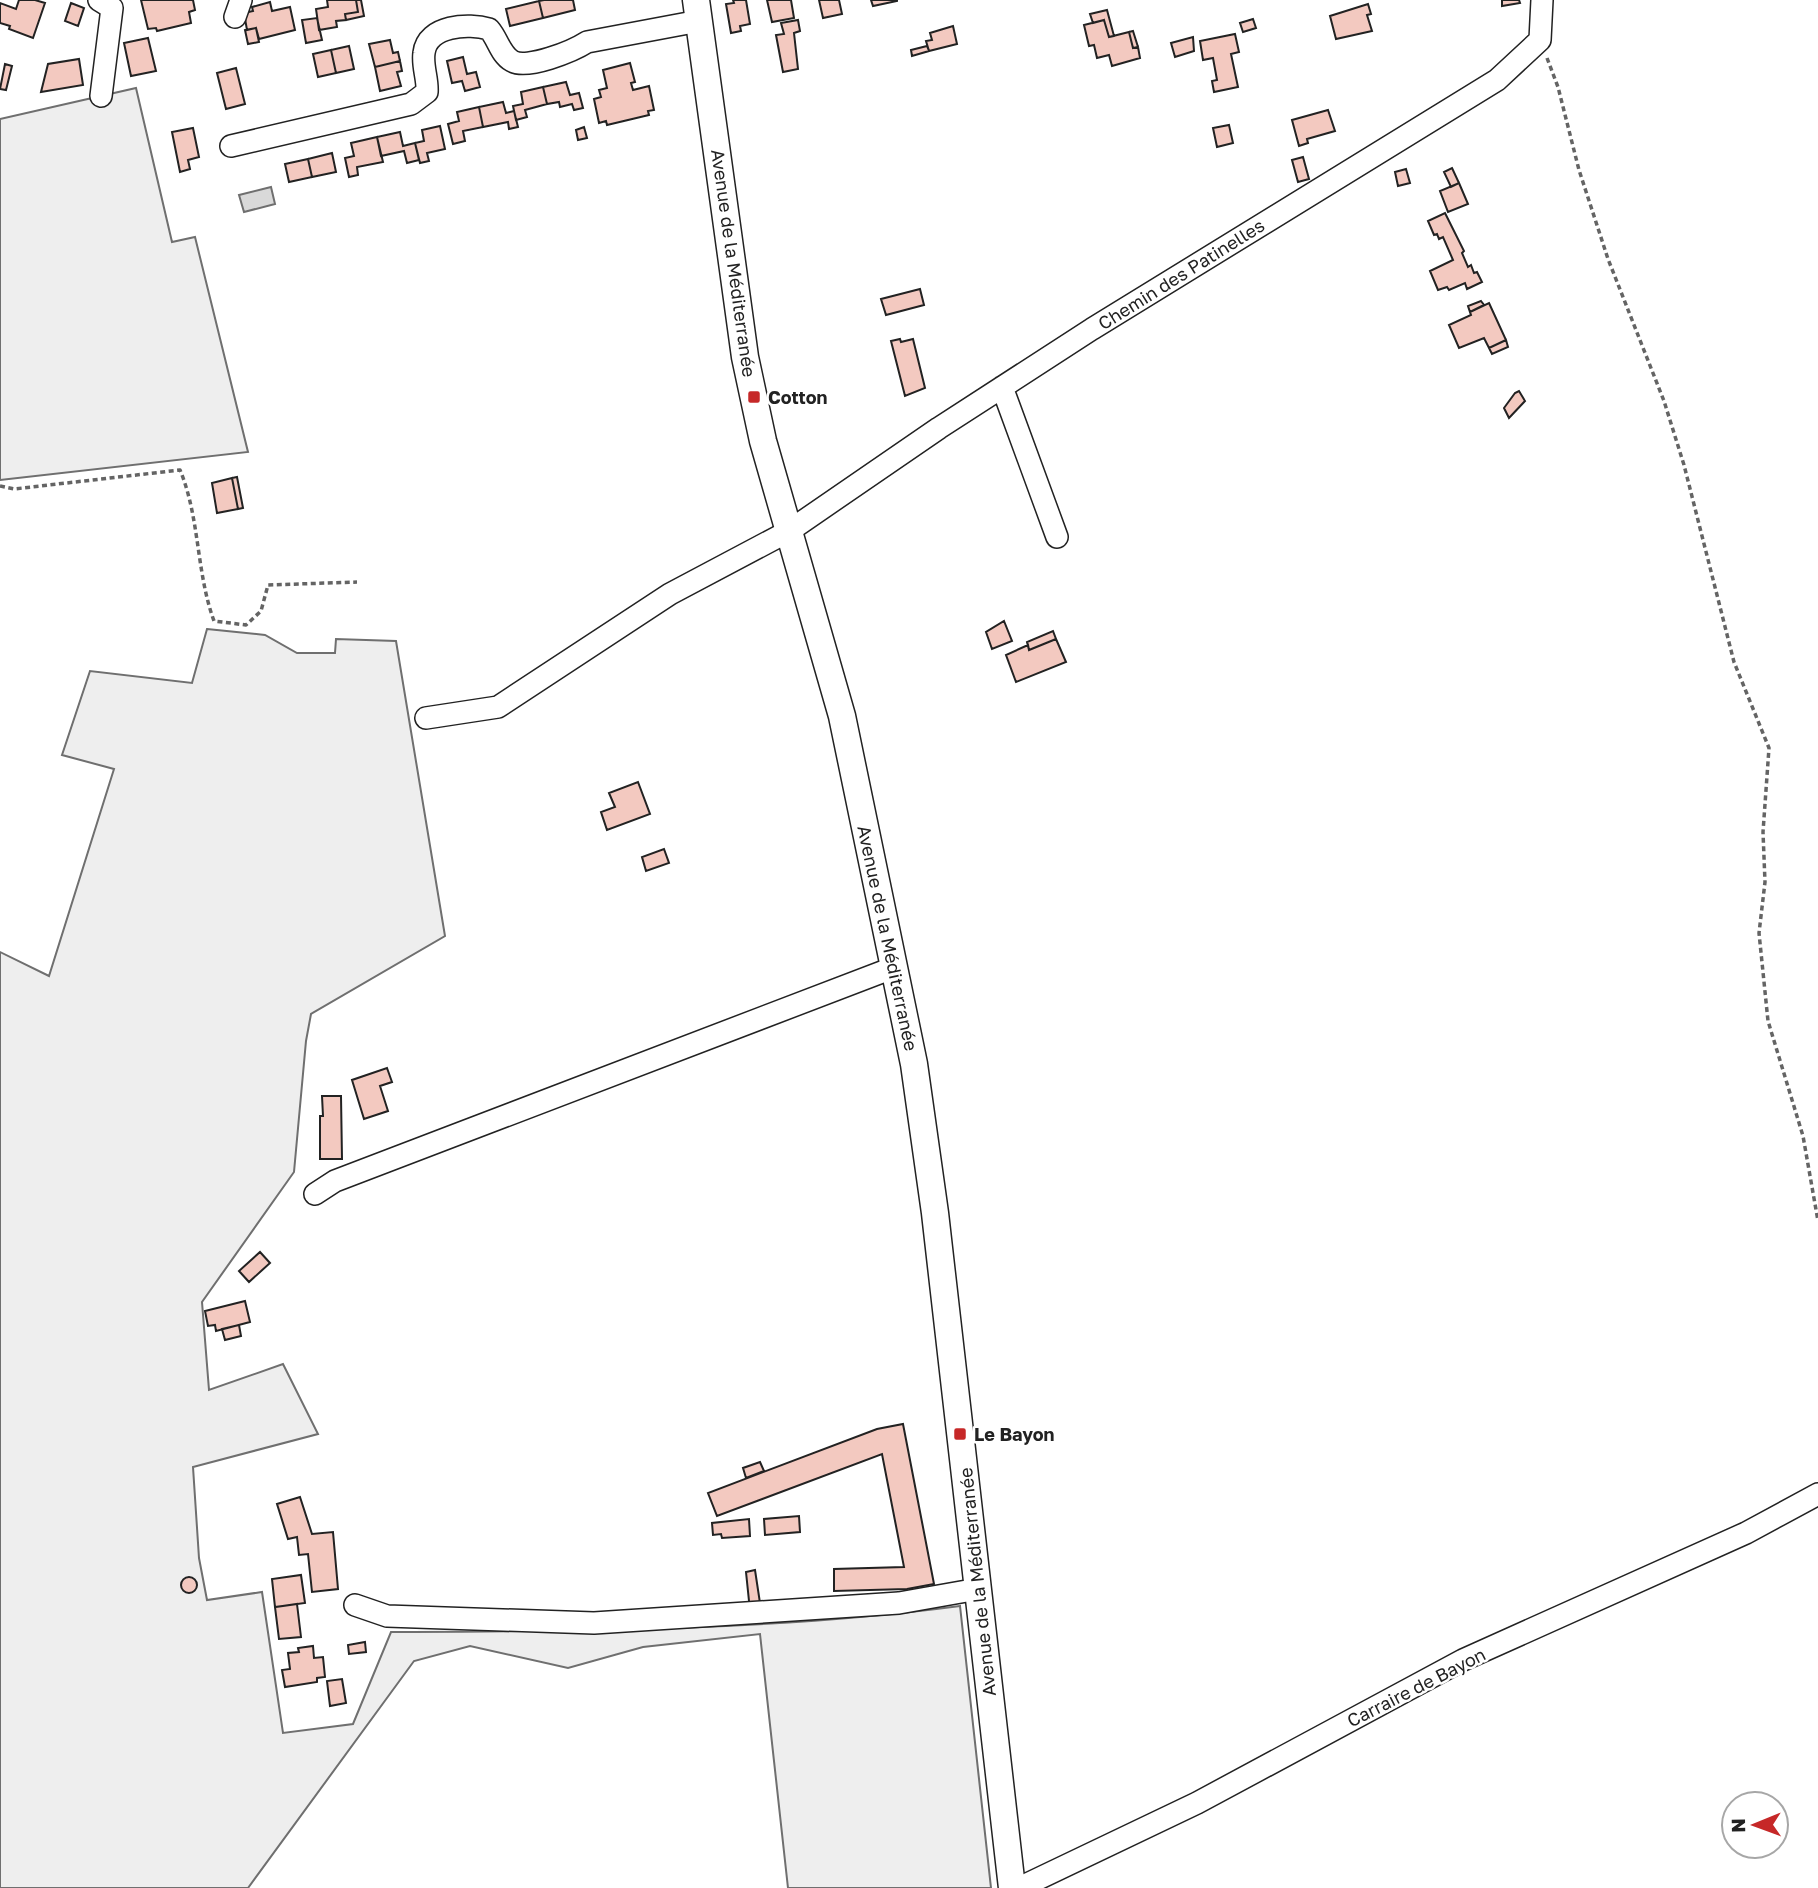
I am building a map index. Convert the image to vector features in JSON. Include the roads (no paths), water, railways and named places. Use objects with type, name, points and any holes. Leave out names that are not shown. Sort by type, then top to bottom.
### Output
[{"type":"main road","name":"Avenue de la Méditerranée","points":[[698,11],[746,356],[763,441],[842,716],[914,1064],[935,1213],[1012,1888]]},
{"type":"street","points":[[99,0],[112,8],[101,96]]},
{"type":"street","name":"Chemin des Patinelles","points":[[425,718],[498,707],[670,594],[789,531],[1092,329],[1497,80],[1540,40],[1542,0]]},
{"type":"street","points":[[231,146],[411,104],[422,99],[427,92],[424,52],[432,36],[445,30],[468,26],[489,29],[505,55],[513,62],[523,64],[572,51],[587,42],[698,11]]},
{"type":"street","points":[[1002,387],[1057,537]]},
{"type":"street","points":[[315,1194],[335,1181],[895,967]]},
{"type":"street","name":"Carraire de Bayon","points":[[1018,1888],[1197,1803],[1464,1660],[1722,1544],[1818,1494]]},
{"type":"street","points":[[355,1605],[387,1616],[594,1623],[899,1603],[978,1589]]},
{"type":"place","name":"Cotton","points":[[754,397]]},
{"type":"place","name":"Le Bayon","points":[[960,1434]]}]
